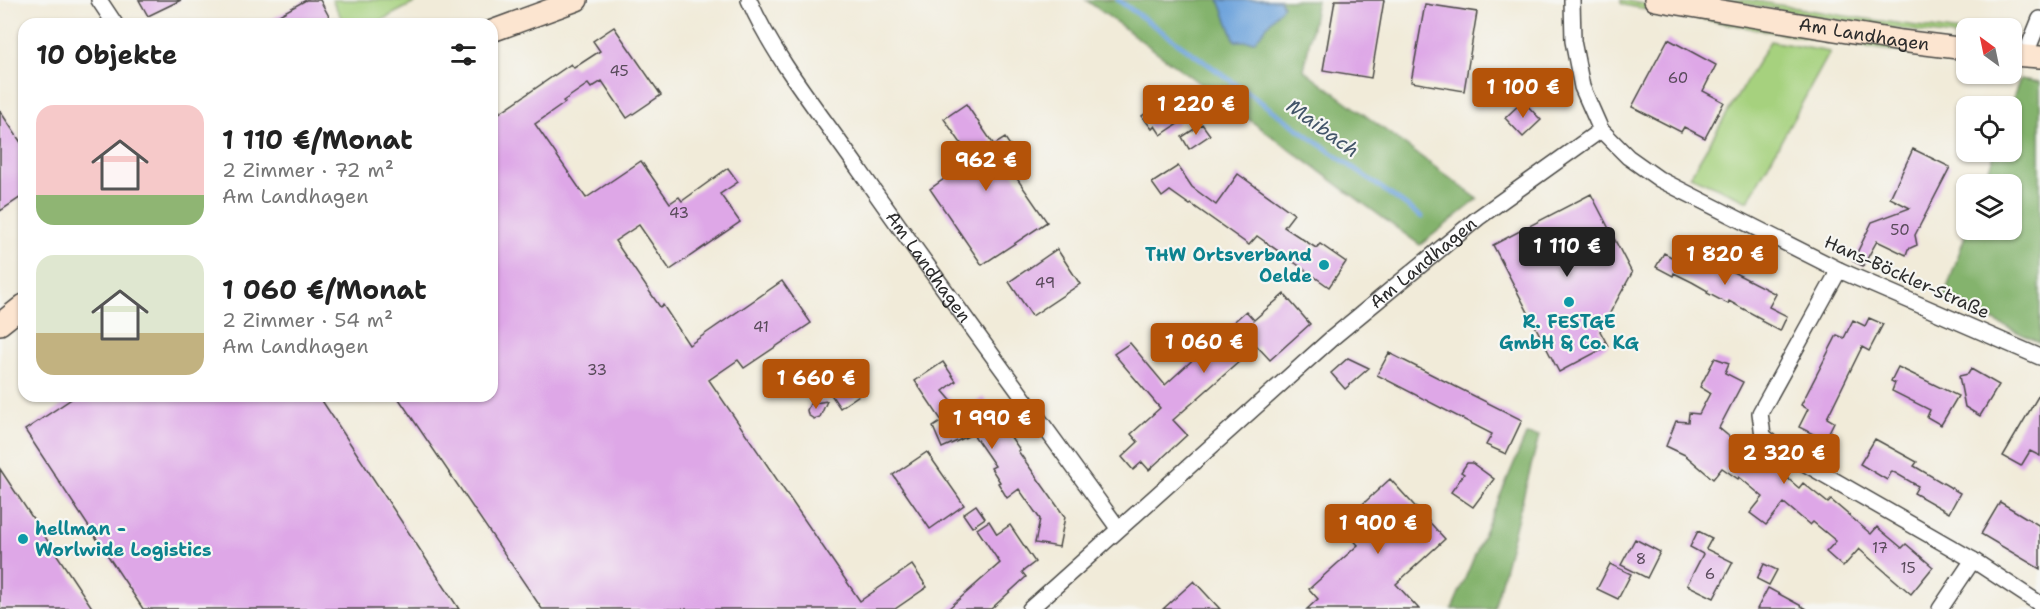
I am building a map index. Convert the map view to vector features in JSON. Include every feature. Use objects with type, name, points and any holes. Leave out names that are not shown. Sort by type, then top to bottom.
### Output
[{"type":"street","points":[[99,0],[112,18]]},
{"type":"street","points":[[498,29],[578,0]]},
{"type":"street","name":"Am Landhagen","points":[[749,0],[760,24],[880,199],[1118,528]]},
{"type":"street","name":"Hans-Böckler-Straße","points":[[1572,0],[1573,41],[1582,87],[1601,130],[1628,157],[1659,179],[1839,270],[2040,357]]},
{"type":"street","name":"Am Landhagen","points":[[1655,0],[1889,39],[1956,48]]},
{"type":"street","points":[[2026,56],[2040,19]]},
{"type":"street","name":"Am Landhagen","points":[[1030,609],[1316,351],[1478,218],[1601,130]]},
{"type":"street","points":[[1839,270],[1760,412],[1763,436],[1783,452],[1973,560],[2040,604]]},
{"type":"street","points":[[0,324],[18,310]]},
{"type":"street","points":[[1940,609],[1973,560]]},
{"type":"green space","points":[[332,0],[420,0],[386,18],[342,18]]},
{"type":"green space","points":[[1086,0],[1317,0],[1304,70],[1478,199],[1420,245]]},
{"type":"green space","points":[[1621,0],[1743,22],[1956,54],[1956,60],[1800,37],[1621,3]]},
{"type":"green space","points":[[1723,0],[1749,0],[1956,32],[1956,37],[1843,21]]},
{"type":"green space","points":[[1770,41],[1830,52],[1748,201],[1690,176]]},
{"type":"green space","points":[[2022,79],[2040,82],[2040,343],[1944,297],[1964,240],[2022,240],[2022,174],[1987,174],[1991,162],[2022,162],[2022,96],[2014,96],[2018,84],[2022,84]]},
{"type":"green space","points":[[1526,435],[1539,436],[1494,609],[1452,609]]},
{"type":"water","points":[[1219,0],[1280,0],[1283,6],[1255,41],[1235,41]]},
{"type":"building","points":[[139,0],[181,0],[148,16]]},
{"type":"building","points":[[306,0],[320,0],[330,18],[274,18]]},
{"type":"building","points":[[1335,0],[1384,0],[1371,78],[1323,70]]},
{"type":"building","points":[[1425,4],[1477,12],[1464,91],[1411,82]]},
{"type":"building","points":[[614,27],[661,95],[627,118],[602,81],[591,88],[588,84],[535,124],[586,198],[641,161],[670,203],[679,197],[682,201],[728,168],[738,182],[720,194],[740,222],[670,270],[639,225],[615,241],[660,307],[663,305],[689,345],[782,281],[811,323],[744,368],[738,360],[709,380],[860,601],[912,565],[927,587],[895,609],[542,609],[401,402],[498,402],[498,114],[571,64],[574,68],[600,51],[593,41]]},
{"type":"building","points":[[1668,39],[1716,65],[1703,91],[1724,102],[1705,138],[1684,127],[1681,132],[1632,107]]},
{"type":"building","points":[[1164,100],[1179,123],[1161,135],[1155,126],[1152,129],[1142,116]]},
{"type":"building","points":[[1523,101],[1541,120],[1523,137],[1505,118]]},
{"type":"building","points":[[966,104],[994,145],[1005,138],[1020,160],[1009,167],[1047,222],[982,265],[930,189],[972,159],[944,119]]},
{"type":"building","points":[[0,111],[18,138],[18,199],[0,211]]},
{"type":"building","points":[[1202,124],[1210,135],[1189,149],[1182,137]]},
{"type":"building","points":[[1913,149],[1950,167],[1915,235],[1917,245],[1908,249],[1906,255],[1877,241],[1863,266],[1853,261],[1872,222],[1910,208],[1890,198]]},
{"type":"building","points":[[1178,166],[1192,187],[1216,205],[1238,174],[1294,214],[1284,227],[1316,248],[1320,244],[1346,262],[1329,287],[1257,236],[1249,245],[1170,191],[1162,197],[1152,183]]},
{"type":"building","name":"R. FESTGE GmbH & Co. KG","points":[[1591,194],[1632,273],[1600,331],[1608,346],[1559,372],[1493,245]]},
{"type":"building","points":[[1686,248],[1776,294],[1769,307],[1787,316],[1780,331],[1729,301],[1728,304],[1692,282],[1656,267],[1664,253],[1679,261]]},
{"type":"building","points":[[1057,249],[1080,284],[1032,316],[1009,282]]},
{"type":"building","points":[[1284,294],[1310,324],[1270,360],[1257,346],[1173,420],[1187,435],[1149,470],[1142,462],[1133,470],[1122,457],[1138,442],[1131,434],[1160,408],[1114,354],[1130,343],[1165,385],[1198,355],[1190,346],[1203,335],[1210,343],[1246,311],[1254,320]]},
{"type":"building","points":[[1869,318],[1883,324],[1869,351],[1862,347],[1827,418],[1834,422],[1825,440],[1799,427],[1808,409],[1801,405],[1837,335],[1844,338],[1853,320],[1865,326]]},
{"type":"building","points":[[1389,353],[1522,420],[1506,454],[1486,445],[1492,434],[1377,375]]},
{"type":"building","points":[[1348,358],[1369,368],[1345,389],[1331,373]]},
{"type":"building","points":[[1715,358],[1729,363],[1725,373],[1743,382],[1719,428],[1755,458],[1759,454],[1799,488],[1803,483],[1828,503],[1831,500],[1871,534],[1877,527],[1902,548],[1906,544],[1933,567],[1911,594],[1859,549],[1843,567],[1826,552],[1836,541],[1813,522],[1810,525],[1784,503],[1766,525],[1750,513],[1763,497],[1739,477],[1738,479],[1722,468],[1713,479],[1685,455],[1666,446],[1676,421],[1688,422],[1689,413],[1699,414],[1710,393],[1700,387]]},
{"type":"building","points":[[943,362],[956,381],[943,391],[961,412],[983,397],[1065,517],[1059,547],[1035,543],[1040,519],[1019,489],[1007,498],[991,468],[995,466],[973,434],[942,448],[933,427],[942,421],[915,381]]},
{"type":"building","points":[[1898,367],[1958,396],[1941,425],[1927,417],[1930,410],[1892,391],[1895,383],[1891,381]]},
{"type":"building","points":[[1971,369],[1999,385],[1980,416],[1965,407],[1959,376],[1968,374]]},
{"type":"building","points":[[834,372],[841,382],[850,375],[857,376],[864,386],[862,393],[840,408],[822,381]]},
{"type":"building","points":[[2040,393],[2040,456],[2030,451],[2021,466],[2003,456]]},
{"type":"building","points":[[827,401],[820,417],[814,419],[808,415],[807,410],[810,404]]},
{"type":"building","points":[[67,402],[323,402],[459,609],[143,609],[25,430]]},
{"type":"building","points":[[1875,439],[1917,462],[1914,466],[1960,493],[1949,513],[1914,493],[1918,486],[1892,471],[1887,480],[1860,464]]},
{"type":"building","points":[[927,452],[964,505],[930,529],[893,475]]},
{"type":"building","points":[[1467,463],[1472,463],[1494,479],[1473,507],[1451,492],[1464,474],[1461,472]]},
{"type":"building","name":"hellman - Worlwide Logistics","points":[[0,469],[93,609],[0,609]]},
{"type":"building","points":[[1390,479],[1445,539],[1396,584],[1419,609],[1307,609],[1318,599],[1309,589],[1358,545],[1340,525]]},
{"type":"building","points":[[2000,502],[2040,526],[2040,569],[1981,534]]},
{"type":"building","points":[[976,505],[985,518],[972,527],[963,514]]},
{"type":"building","points":[[989,521],[997,534],[1010,525],[1035,562],[1022,572],[1026,577],[991,609],[948,609],[1000,563],[977,529]]},
{"type":"building","points":[[1698,531],[1712,538],[1706,549],[1733,562],[1714,598],[1687,585],[1703,554],[1690,547]]},
{"type":"building","points":[[1635,539],[1660,552],[1647,578],[1621,565]]},
{"type":"building","points":[[1610,564],[1631,574],[1618,599],[1597,589]]},
{"type":"building","points":[[1764,564],[1777,570],[1769,585],[1757,579]]},
{"type":"building","points":[[1194,581],[1220,609],[1163,609]]},
{"type":"building","points":[[1768,588],[1807,609],[1757,609]]},
{"type":"waterway","name":"Maibach","points":[[1118,0],[1422,217]]},
{"type":"place","name":"THW Ortsverband Oelde","points":[[1324,265]]},
{"type":"place","name":"R. FESTGE GmbH & Co. KG","points":[[1569,302]]},
{"type":"place","name":"hellman - Worlwide Logistics","points":[[23,539]]}]
